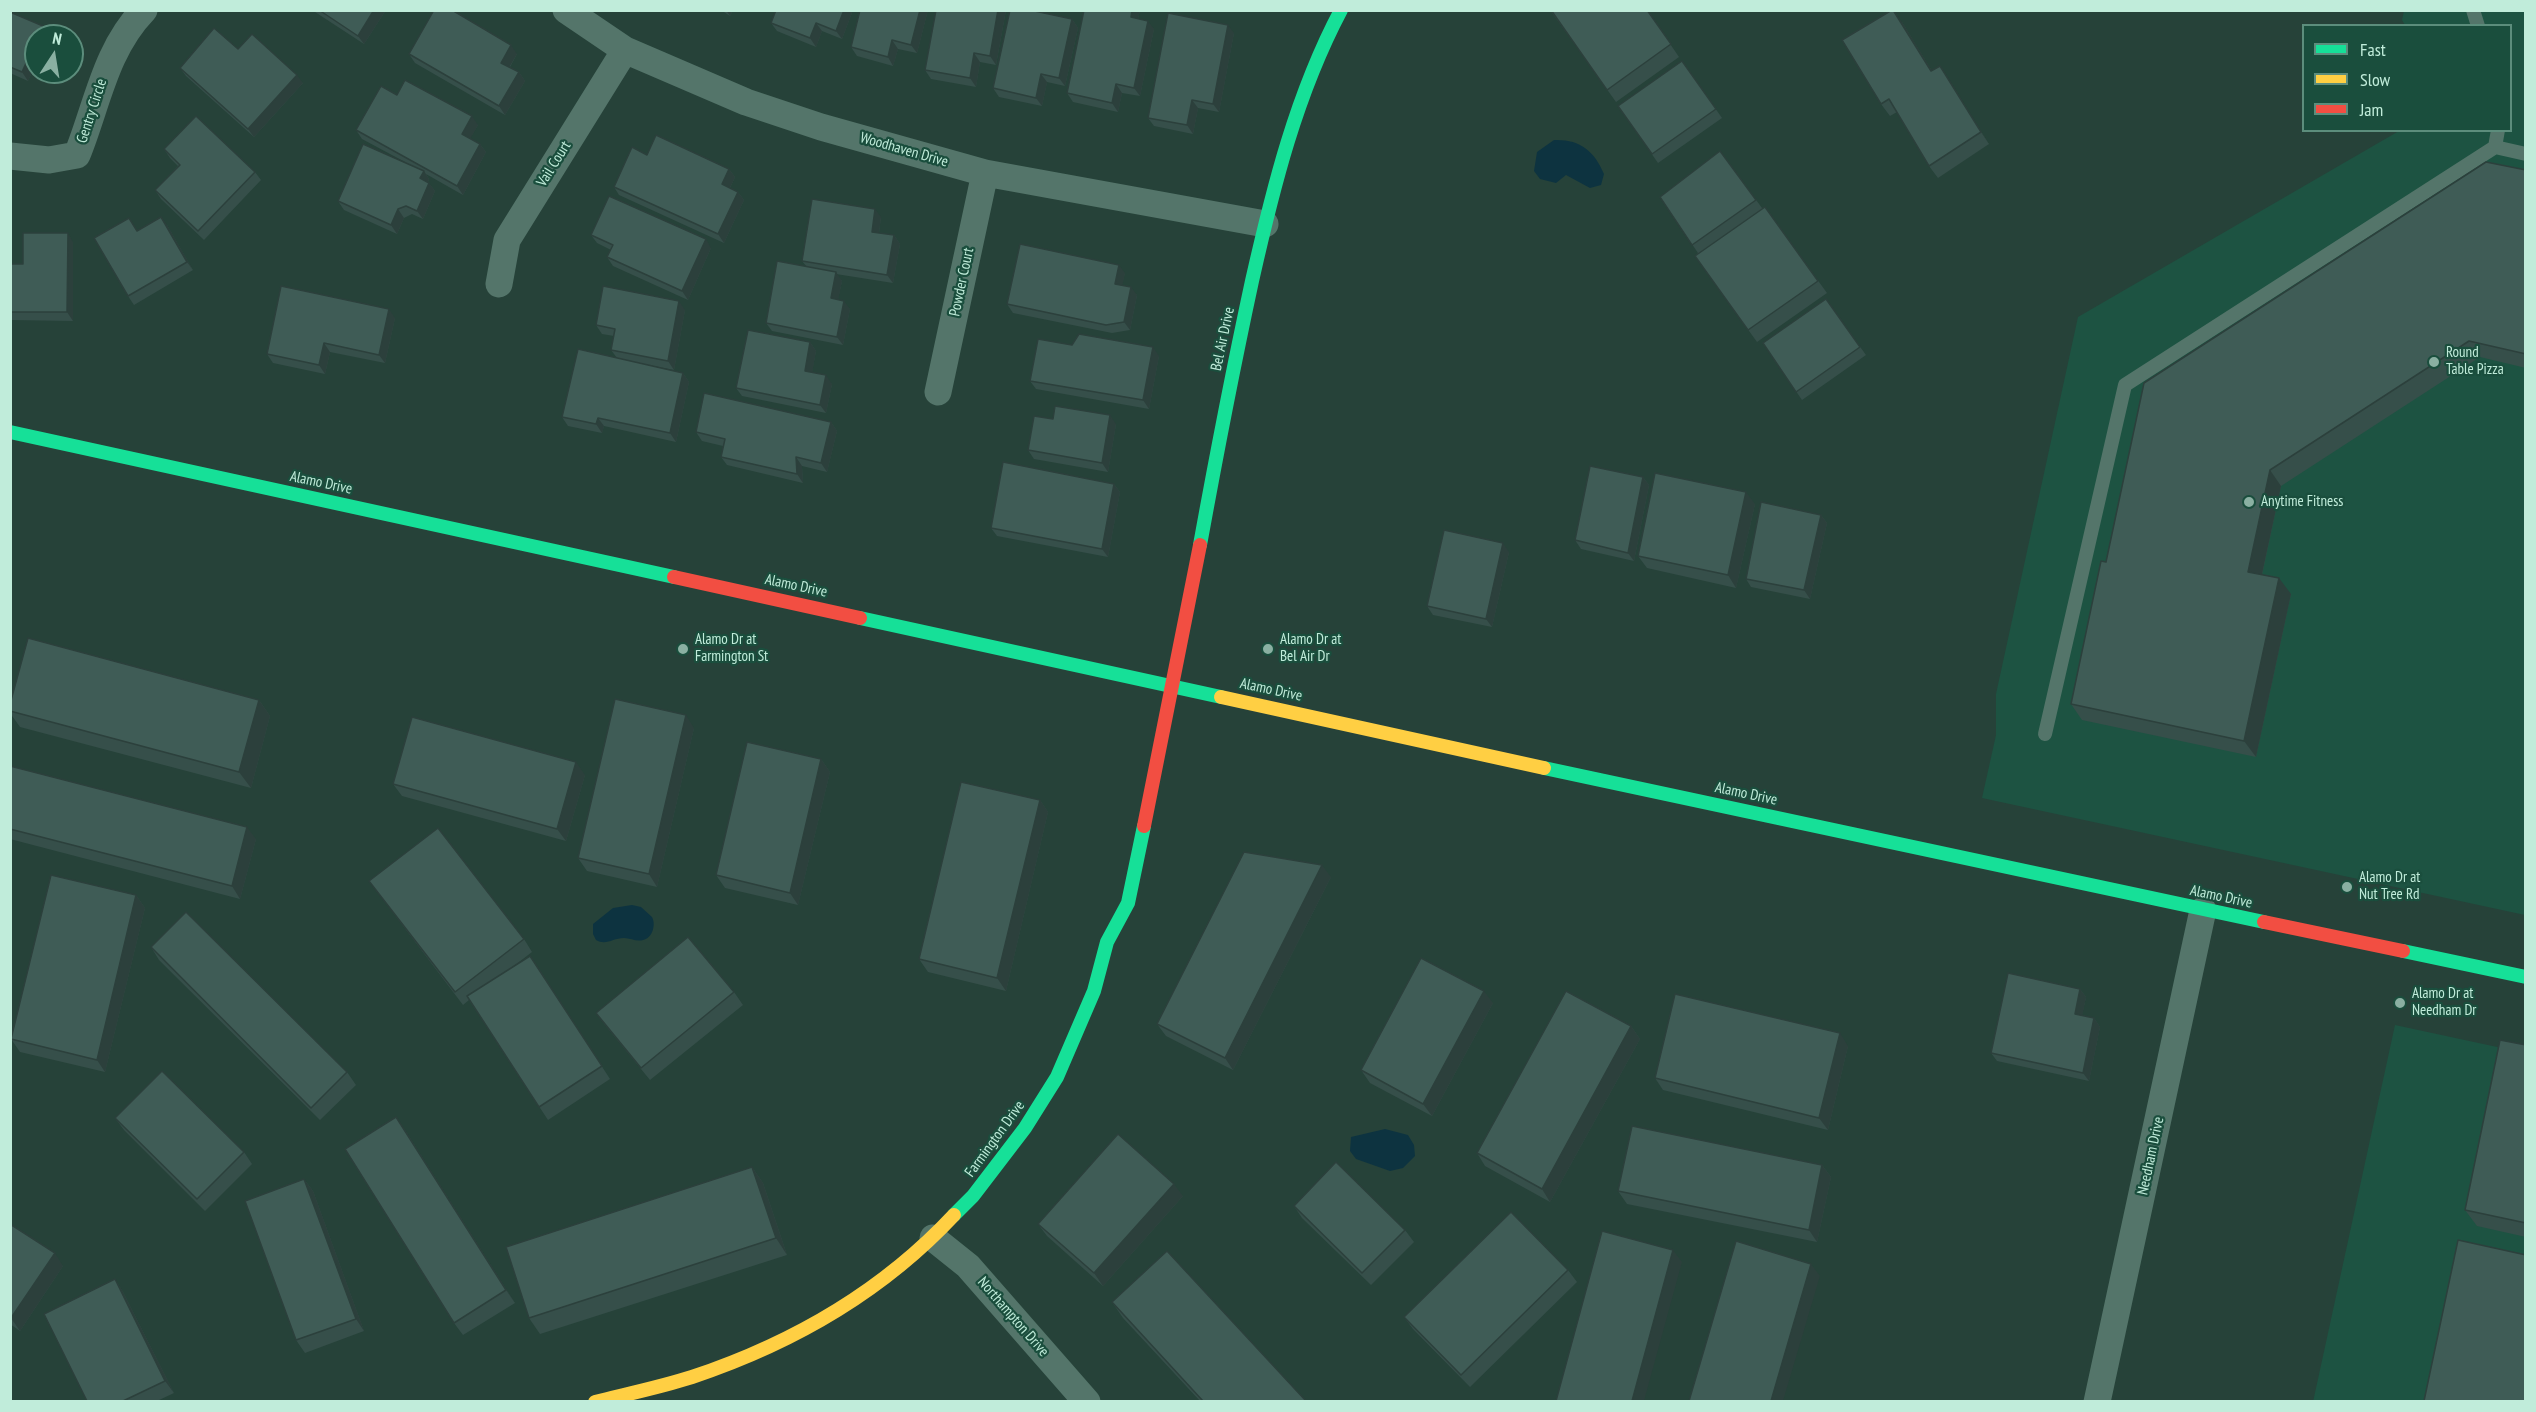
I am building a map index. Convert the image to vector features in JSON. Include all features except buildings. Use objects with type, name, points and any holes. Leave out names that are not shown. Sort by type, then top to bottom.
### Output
[{"type":"main road","name":"Bel Air Drive","points":[[1173,685],[1235,359],[1265,224],[1300,96],[1320,48],[1341,10]]},
{"type":"main road","name":"Alamo Drive","points":[[10,432],[2203,910],[2526,977]]},
{"type":"main road","name":"Farmington Drive","points":[[595,1401],[692,1377],[771,1345],[836,1313],[889,1275],[933,1238],[999,1164],[1057,1077],[1094,991],[1107,942],[1128,903],[1173,685]]},
{"type":"street","name":"Gentry Circle","points":[[10,156],[49,160],[77,155],[93,115],[106,67],[144,10]]},
{"type":"street","name":"Woodhaven Drive","points":[[566,10],[625,50],[746,102],[800,120],[985,172],[1265,224]]},
{"type":"street","name":"Vail Court","points":[[499,284],[507,240],[625,50]]},
{"type":"street","name":"Powder Court","points":[[938,392],[985,172]]},
{"type":"street","name":"Needham Drive","points":[[2097,1401],[2203,910]]},
{"type":"street","name":"Northampton Drive","points":[[933,1238],[968,1266],[1087,1401]]},
{"type":"lane","points":[[2045,734],[2126,385],[2495,147],[2499,132]]},
{"type":"lane","points":[[2495,147],[2526,154]]},
{"type":"shaded area","points":[[2404,11],[2525,11],[2525,915],[1982,798],[1996,735],[1996,694],[2078,317],[2397,132],[2512,132],[2512,24],[2404,24],[2402,20]]},
{"type":"shaded area","points":[[2395,1025],[2525,1053],[2525,1401],[2313,1402]]},
{"type":"water","points":[[1554,140],[1578,144],[1590,152],[1604,174],[1601,185],[1590,188],[1566,175],[1556,183],[1540,179],[1534,171],[1537,152]]},
{"type":"water","points":[[632,905],[641,907],[652,917],[654,927],[649,937],[641,940],[624,938],[606,942],[596,940],[593,934],[593,924],[613,908]]},
{"type":"water","points":[[1385,1129],[1408,1135],[1414,1145],[1415,1156],[1403,1168],[1390,1171],[1356,1159],[1350,1151],[1351,1137]]},
{"type":"traffic: fast","points":[[1200,545],[1245,314],[1278,177],[1311,75],[1341,10]]},
{"type":"traffic: fast","points":[[10,432],[674,577]]},
{"type":"traffic: fast","points":[[860,618],[1221,697]]},
{"type":"traffic: fast","points":[[1544,768],[2264,922]]},
{"type":"traffic: fast","points":[[954,1215],[973,1196],[1025,1128],[1057,1077],[1094,991],[1107,942],[1128,903],[1144,826]]},
{"type":"traffic: fast","points":[[2403,951],[2526,977]]},
{"type":"traffic: slow","points":[[1221,697],[1544,768]]},
{"type":"traffic: slow","points":[[595,1402],[692,1377],[729,1364],[800,1331],[834,1312],[897,1268],[954,1215]]},
{"type":"traffic: jam","points":[[1144,826],[1200,545]]},
{"type":"traffic: jam","points":[[674,577],[860,618]]},
{"type":"traffic: jam","points":[[2264,922],[2403,951]]},
{"type":"place","name":"Round Table Pizza","points":[[2434,362]]},
{"type":"place","name":"Anytime Fitness","points":[[2249,502]]},
{"type":"place","name":"Alamo Dr at Farmington St","points":[[683,649]]},
{"type":"place","name":"Alamo Dr at Bel Air Dr","points":[[1268,649]]},
{"type":"place","name":"Alamo Dr at Nut Tree Rd","points":[[2347,887]]},
{"type":"place","name":"Alamo Dr at Needham Dr","points":[[2400,1003]]}]
